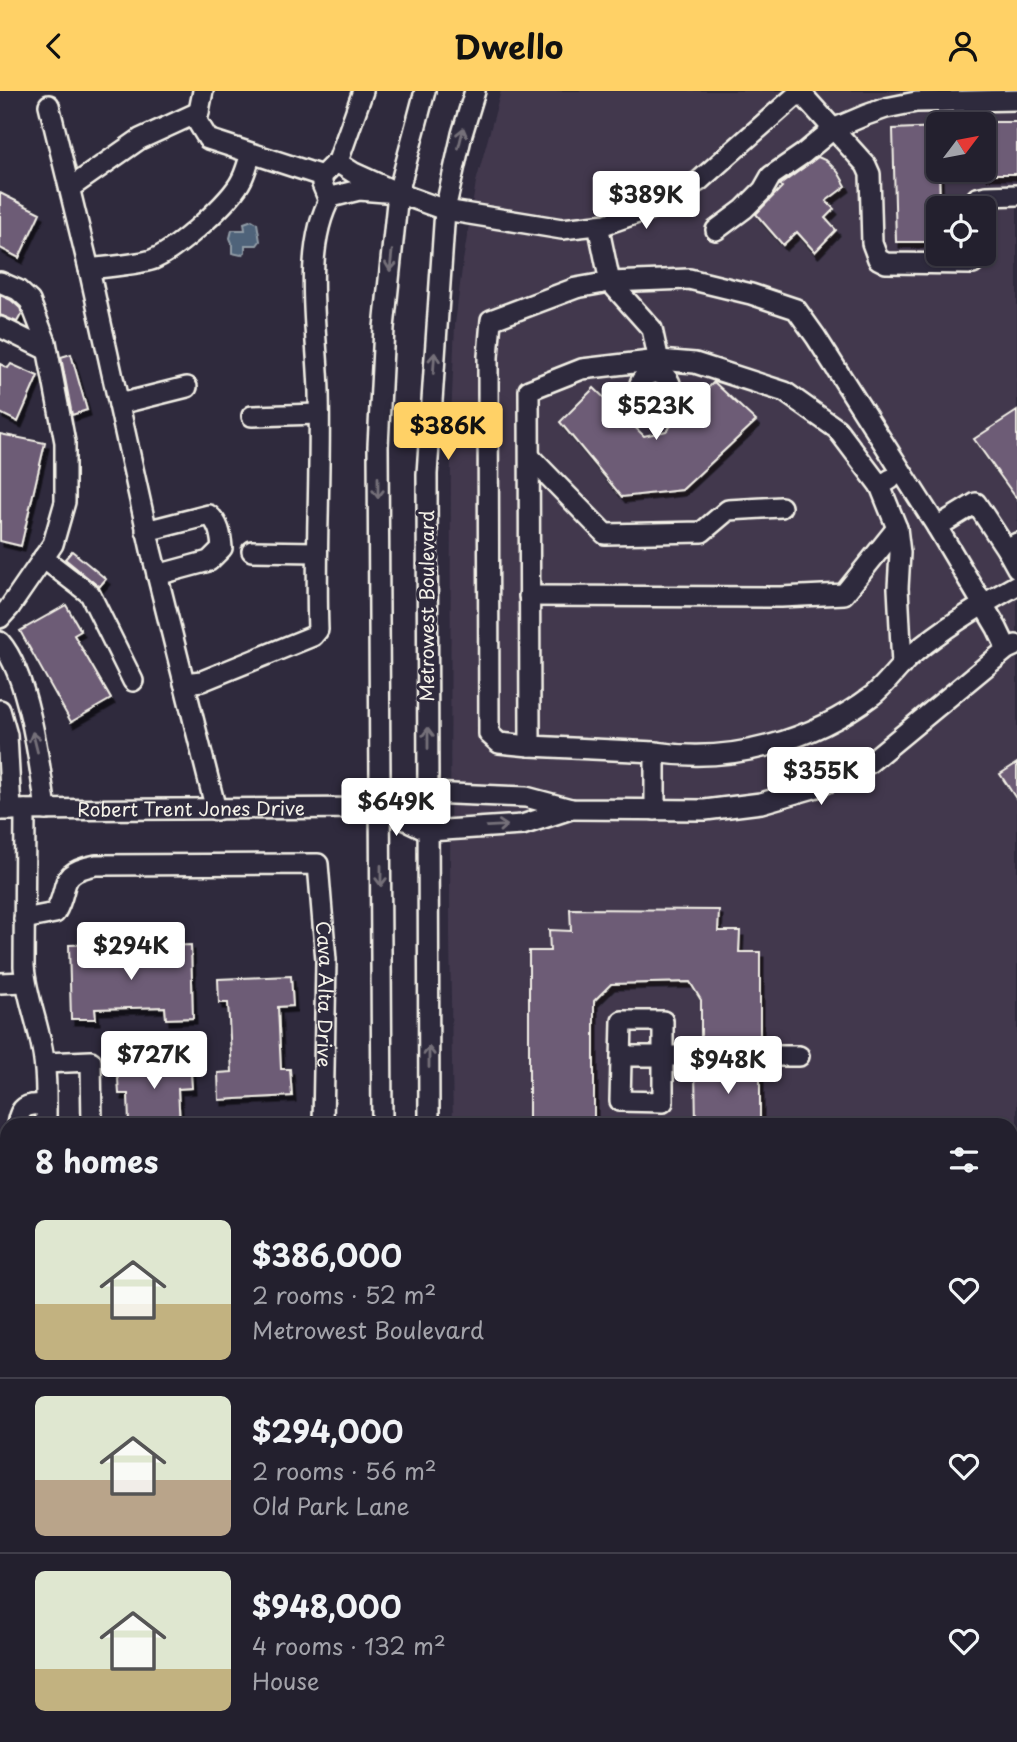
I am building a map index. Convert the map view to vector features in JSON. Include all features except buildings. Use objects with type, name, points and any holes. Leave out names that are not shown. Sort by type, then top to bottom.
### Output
[{"type":"street","points":[[203,91],[197,121],[208,139],[251,154],[329,170],[445,210],[562,229],[598,225],[655,207],[699,181],[801,91],[866,165],[870,174],[872,243],[878,259],[886,263],[926,263]]},
{"type":"street","points":[[331,197],[327,196],[322,184],[363,91]]},
{"type":"street","points":[[382,1118],[378,446],[384,328],[398,193],[425,91]]},
{"type":"street","name":"Metrowest Boulevard","points":[[429,1118],[427,474],[445,210],[461,134],[475,91]]},
{"type":"street","points":[[716,230],[754,200],[771,176],[833,129],[886,108],[916,102],[1017,100]]},
{"type":"street","points":[[48,105],[89,268],[146,531],[216,810]]},
{"type":"street","points":[[70,188],[139,139],[199,112]]},
{"type":"street","points":[[89,268],[152,260],[172,247],[220,207],[235,190],[242,180],[251,154]]},
{"type":"street","points":[[184,683],[202,681],[313,636],[318,629],[319,414],[314,266],[317,233],[324,208],[331,197],[359,190],[398,193]]},
{"type":"street","points":[[986,196],[1017,195]]},
{"type":"street","points":[[598,225],[610,282],[652,329],[661,367]]},
{"type":"street","points":[[429,831],[522,825],[571,809],[705,810],[758,803],[817,787],[869,763],[1012,647],[983,604],[816,337],[796,309],[751,294],[689,279],[610,282],[576,288],[491,320],[488,357],[489,734],[499,743],[675,755],[742,752],[807,733],[841,717],[875,693],[912,654],[983,604],[1017,585]]},
{"type":"street","points":[[0,282],[18,290],[30,301],[47,350],[65,442],[65,502],[52,544],[0,618]]},
{"type":"street","points":[[0,327],[47,350]]},
{"type":"street","points":[[530,746],[529,390],[582,369],[661,367],[695,363],[785,392],[837,429],[880,486],[897,528],[902,665]]},
{"type":"street","points":[[119,404],[187,387]]},
{"type":"street","points":[[252,416],[319,414]]},
{"type":"street","points":[[531,458],[605,534],[702,532],[728,510],[781,507]]},
{"type":"street","points":[[880,486],[901,473]]},
{"type":"street","points":[[937,527],[976,503],[1012,546],[1017,568]]},
{"type":"street","points":[[146,531],[209,515],[214,519],[221,535],[222,548],[209,561],[157,575]]},
{"type":"street","points":[[529,596],[781,597],[844,594],[897,528]]},
{"type":"street","points":[[252,551],[317,552]]},
{"type":"street","points":[[43,558],[90,594],[133,681]]},
{"type":"street","points":[[0,642],[22,688],[39,758],[46,810]]},
{"type":"street","points":[[0,710],[7,735],[24,919],[25,982],[44,1063],[46,1118]]},
{"type":"street","points":[[655,752],[655,810]]},
{"type":"street","name":"Robert Trent Jones Drive","points":[[12,810],[380,808],[428,793],[526,797],[571,809]]},
{"type":"street","name":"Robert Trent Jones Drive","points":[[380,808],[429,831]]},
{"type":"street","name":"Cava Alta Drive","points":[[24,919],[55,913],[67,878],[79,868],[96,865],[318,864],[326,960],[323,1118]]},
{"type":"street","points":[[0,984],[25,982]]},
{"type":"street","points":[[622,1021],[663,1021],[663,1057],[663,1102],[620,1101],[622,1021]]},
{"type":"street","points":[[621,1056],[799,1056]]},
{"type":"street","points":[[44,1063],[91,1061],[92,1118]]},
{"type":"street","points":[[18,1118],[19,1112],[25,1107],[46,1104]]},
{"type":"shaded area","points":[[501,91],[1017,91],[1017,1118],[453,1118],[450,934],[451,420],[455,324],[476,182]]},
{"type":"water","points":[[252,220],[257,223],[260,241],[257,245],[245,245],[245,252],[241,255],[232,253],[232,230],[245,230],[244,223]]}]
